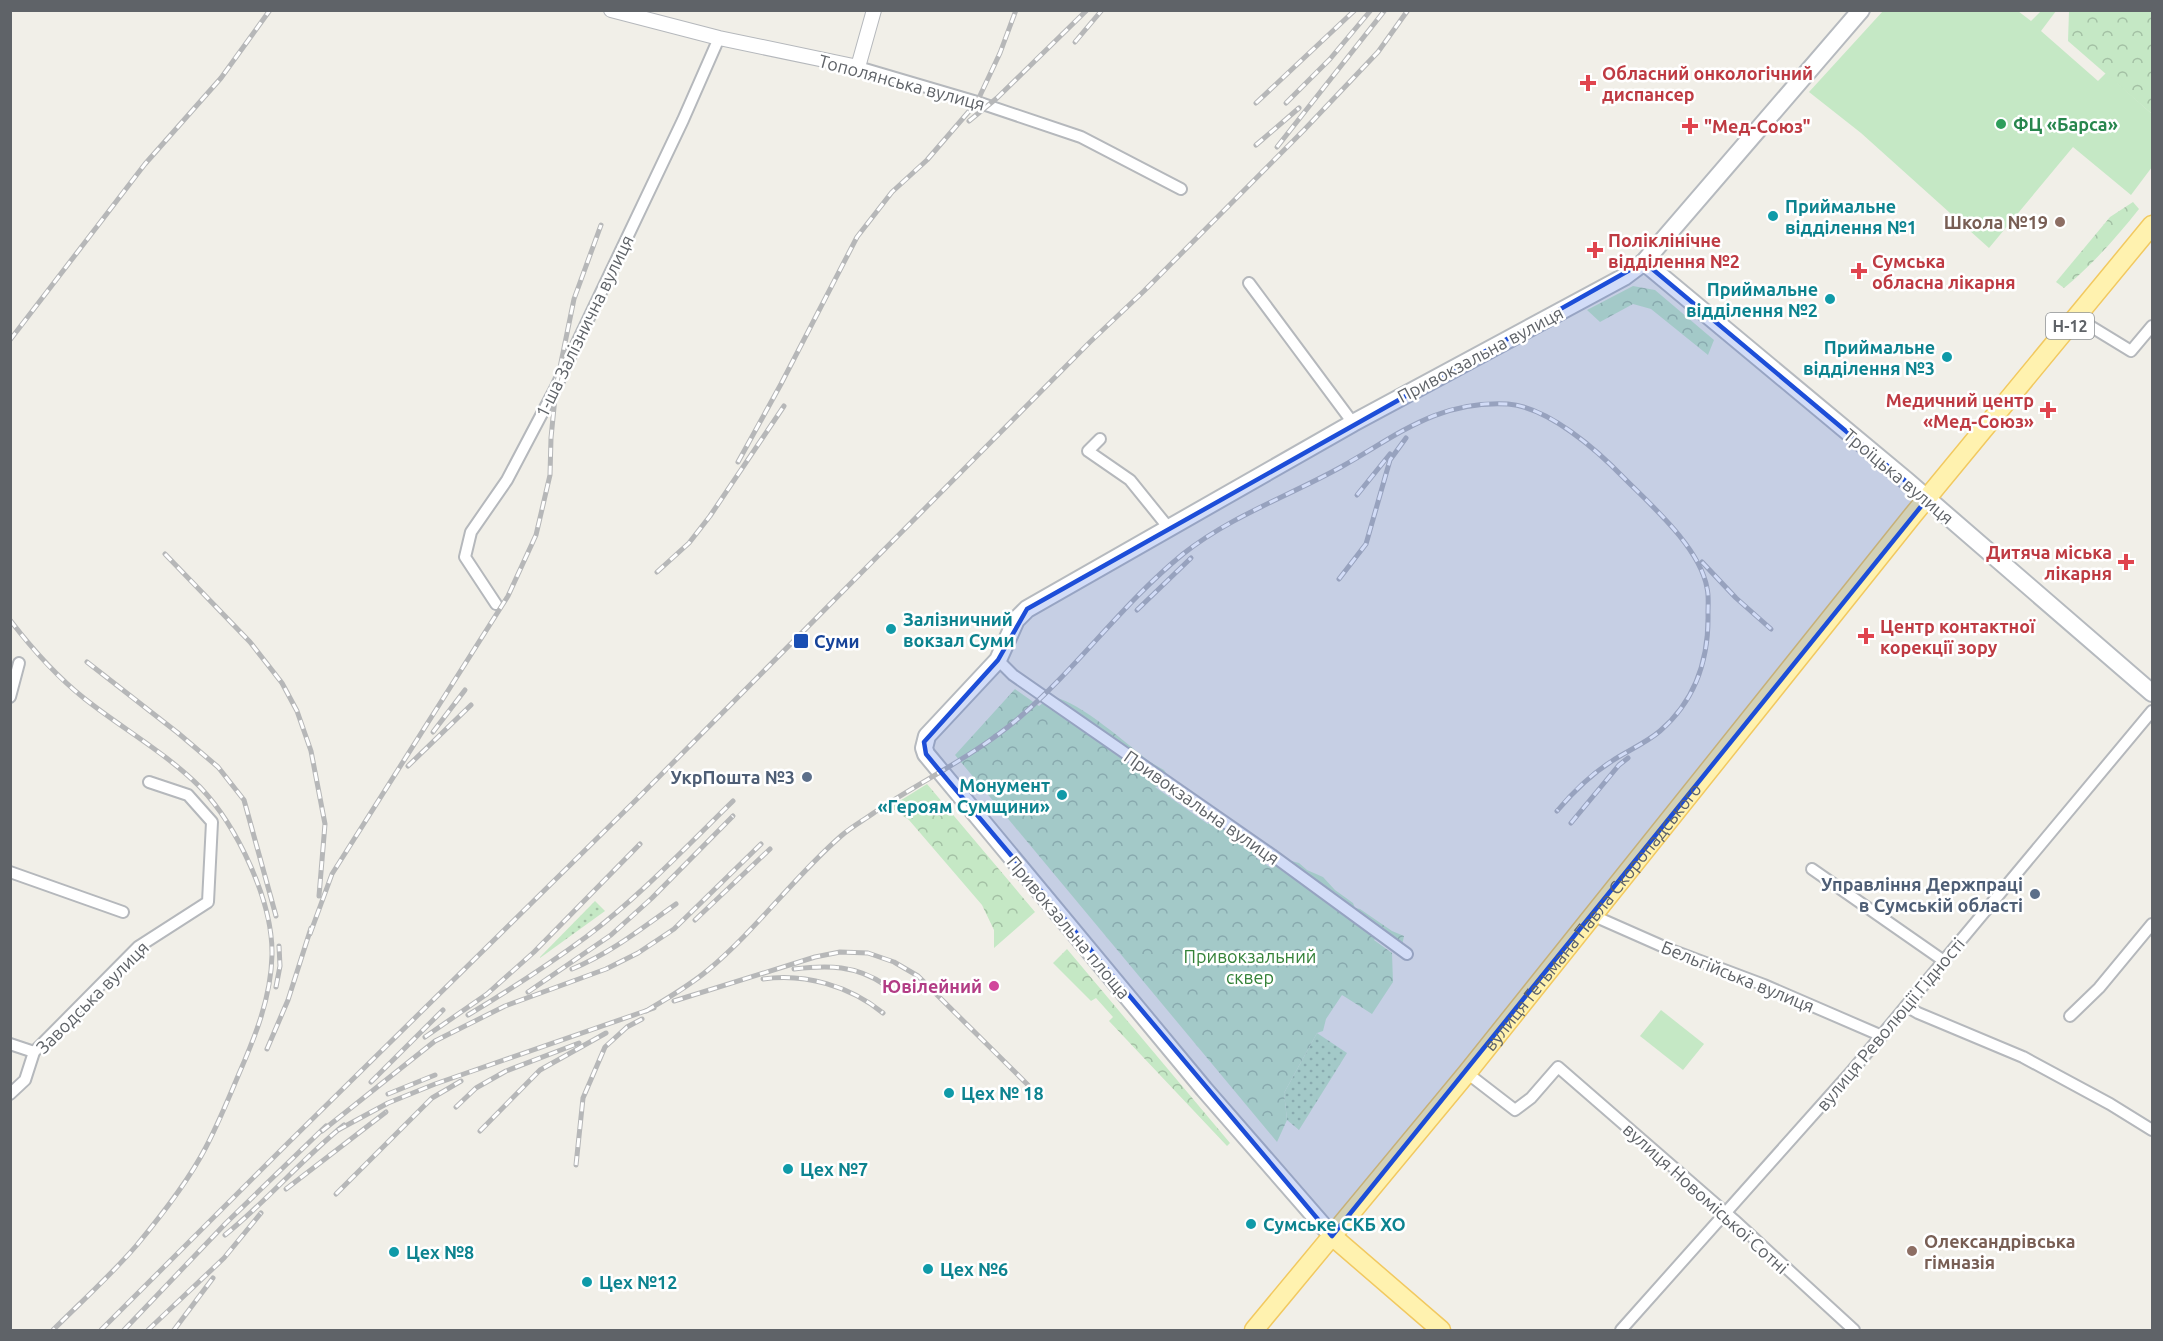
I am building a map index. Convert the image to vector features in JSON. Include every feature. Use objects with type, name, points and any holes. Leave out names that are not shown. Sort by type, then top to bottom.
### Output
[{"type":"main road","name":"Привокзальна вулиця","points":[[1027,609],[1353,423],[1624,277],[1644,262],[1861,10]]},
{"type":"main road","name":"Н-12","points":[[1927,499],[2152,225]]},
{"type":"main road","name":"Троїцька вулиця","points":[[1644,262],[1927,499],[2152,693]]},
{"type":"main road","name":"вулиця Гетьмана Павла Скоропадського","points":[[1254,1330],[1467,1073],[1927,499]]},
{"type":"main road","name":"Привокзальна площа","points":[[1027,609],[1016,620],[998,660],[927,736],[924,748],[926,754],[1204,1089],[1332,1236]]},
{"type":"main road","points":[[1332,1236],[1442,1330]]},
{"type":"street","name":"Тополянська вулиця","points":[[611,10],[719,38],[858,67],[977,102],[1081,136],[1181,189]]},
{"type":"street","points":[[858,67],[874,10]]},
{"type":"street","name":"1-ша Залізнична вулиця","points":[[496,604],[465,557],[471,532],[507,480],[556,387],[683,120],[719,38]]},
{"type":"street","points":[[1250,283],[1353,423]]},
{"type":"street","points":[[2077,318],[2132,351],[2152,326]]},
{"type":"street","points":[[1100,439],[1088,451],[1130,480],[1168,527]]},
{"type":"street","name":"Привокзальна вулиця","points":[[998,660],[1013,675],[1272,855],[1407,954]]},
{"type":"street","points":[[10,697],[20,663]]},
{"type":"street","name":"вулиця Революції Гідності","points":[[1621,1330],[1882,1036],[2152,711]]},
{"type":"street","name":"Заводська вулиця","points":[[10,1094],[25,1080],[34,1052],[138,947],[208,902],[212,822],[188,795],[149,782]]},
{"type":"street","points":[[1812,869],[1944,961]]},
{"type":"street","points":[[10,872],[123,912]]},
{"type":"street","name":"Бельгійська вулиця","points":[[1594,916],[1882,1036]]},
{"type":"street","points":[[2070,1016],[2099,988],[2152,924]]},
{"type":"street","points":[[1906,1006],[2023,1057],[2110,1104],[2152,1130]]},
{"type":"street","points":[[10,1044],[34,1052]]},
{"type":"street","name":"вулиця Новоміської Сотні","points":[[1467,1073],[1515,1110],[1531,1098],[1557,1067],[1725,1212],[1854,1330]]},
{"type":"highlighted area","points":[[1644,262],[1927,499],[1332,1236],[940,771],[926,754],[924,742],[998,660],[1027,609]]},
{"type":"green space","name":"ФЦ «Барса»","points":[[1883,11],[2018,11],[2031,21],[2041,11],[2056,11],[2041,31],[2098,81],[2106,73],[2152,114],[2152,167],[2131,195],[2073,147],[1989,248],[1861,133],[1809,92]]},
{"type":"green space","points":[[2069,11],[2152,11],[2152,114],[2068,41]]},
{"type":"green space","points":[[2133,202],[2139,209],[2094,261],[2064,288],[2056,282],[2110,217]]},
{"type":"green space","points":[[1633,286],[1655,290],[1714,340],[1708,355],[1651,309],[1633,304],[1600,322],[1587,310]]},
{"type":"green space","name":"Привокзальний сквер","points":[[1015,689],[1039,706],[1047,700],[1056,698],[1077,707],[1164,770],[1170,779],[1167,784],[1155,787],[1208,824],[1213,818],[1232,830],[1236,841],[1257,849],[1258,855],[1255,857],[1271,868],[1284,859],[1299,863],[1307,870],[1323,877],[1335,890],[1353,903],[1355,908],[1404,936],[1402,946],[1377,937],[1374,940],[1392,953],[1393,982],[1372,1014],[1342,995],[1326,1019],[1323,1031],[1317,1033],[1284,1093],[1287,1120],[1277,1142],[955,755]]},
{"type":"green space","points":[[927,784],[1035,912],[994,948],[994,930],[982,905],[909,820],[890,807]]},
{"type":"green space","points":[[595,901],[605,911],[540,958],[540,957]]},
{"type":"green space","points":[[1067,949],[1230,1143],[1227,1146],[1109,1021],[1113,1017],[1096,998],[1091,1001],[1053,963]]},
{"type":"green space","points":[[1661,1010],[1704,1044],[1683,1070],[1640,1036]]},
{"type":"green space","points":[[1317,1033],[1347,1053],[1299,1130],[1287,1120],[1284,1093]]},
{"type":"railway","points":[[10,340],[145,164],[221,78],[270,10]]},
{"type":"railway","points":[[738,462],[857,237],[892,192],[927,160],[977,102],[1000,53],[1016,10]]},
{"type":"railway","points":[[969,121],[997,98],[1087,10]]},
{"type":"railway","points":[[1075,42],[1102,10]]},
{"type":"railway","points":[[1256,103],[1355,10]]},
{"type":"railway","points":[[1286,103],[1330,59],[1371,10]]},
{"type":"railway","points":[[1277,147],[1385,10]]},
{"type":"railway","points":[[101,1330],[636,800],[1090,342],[1304,130],[1378,52],[1408,10]]},
{"type":"railway","points":[[1256,145],[1299,108]]},
{"type":"railway","points":[[310,934],[332,874],[508,596],[536,535],[550,475],[556,387],[574,299],[601,225]]},
{"type":"railway","points":[[646,1011],[678,992],[726,954],[807,869],[845,833],[893,800],[986,743],[1020,717],[1062,677],[1140,593],[1183,554],[1221,528],[1321,478],[1400,432],[1439,414],[1460,408],[1483,404],[1508,404],[1523,407],[1555,421],[1571,432],[1613,467],[1673,528],[1695,558],[1703,573],[1707,588],[1708,630],[1703,662],[1698,678],[1683,706],[1655,735],[1589,778],[1557,811]]},
{"type":"railway","points":[[657,572],[689,543],[710,516],[784,406]]},
{"type":"railway","points":[[1339,579],[1366,544],[1390,460],[1406,438]]},
{"type":"railway","points":[[1357,495],[1390,454]]},
{"type":"railway","points":[[165,554],[250,642],[282,683],[297,711],[311,751],[325,824],[319,896]]},
{"type":"railway","points":[[1137,610],[1191,558]]},
{"type":"railway","points":[[1702,562],[1736,598],[1771,629]]},
{"type":"railway","points":[[10,620],[64,681],[99,710],[173,763],[214,803],[250,865],[259,888],[271,934],[269,987],[256,1032],[223,1112],[199,1160],[174,1198],[136,1246],[53,1330]]},
{"type":"railway","points":[[87,662],[218,767],[244,800],[276,916]]},
{"type":"railway","points":[[433,732],[465,690]]},
{"type":"railway","points":[[408,766],[471,705]]},
{"type":"railway","points":[[1571,823],[1619,765],[1628,758]]},
{"type":"railway","points":[[468,1015],[543,968],[606,922],[733,801]]},
{"type":"railway","points":[[528,992],[611,935],[652,898],[733,816]]},
{"type":"railway","points":[[425,1037],[487,994],[534,952],[640,844]]},
{"type":"railway","points":[[322,1131],[435,1041],[505,1006],[606,969],[638,953],[674,929],[761,844]]},
{"type":"railway","points":[[695,920],[770,849]]},
{"type":"railway","points":[[572,969],[613,948],[676,904]]},
{"type":"railway","points":[[267,1049],[288,1000],[311,928]]},
{"type":"railway","points":[[276,987],[280,966],[279,946]]},
{"type":"railway","points":[[674,1001],[815,957],[840,952],[868,953],[894,962],[918,976],[1028,1085]]},
{"type":"railway","points":[[794,969],[841,968],[874,978],[885,985]]},
{"type":"railway","points":[[763,979],[795,978],[826,984],[856,995],[883,1013]]},
{"type":"railway","points":[[338,1130],[388,1103],[435,1084],[654,1008]]},
{"type":"railway","points":[[371,1082],[443,1010]]},
{"type":"railway","points":[[576,1165],[583,1098],[605,1047],[627,1027],[642,1019]]},
{"type":"railway","points":[[480,1131],[540,1070],[606,1033]]},
{"type":"railway","points":[[456,1107],[476,1088],[506,1071],[579,1043]]},
{"type":"railway","points":[[388,1094],[435,1075]]},
{"type":"railway","points":[[336,1194],[432,1098],[461,1081]]},
{"type":"railway","points":[[286,1189],[386,1112]]},
{"type":"railway","points":[[225,1235],[344,1125]]},
{"type":"railway","points":[[124,1330],[226,1223],[326,1126]]},
{"type":"railway","points":[[148,1330],[224,1258],[261,1213]]},
{"type":"railway","points":[[174,1330],[213,1278]]},
{"type":"place","name":"Обласний онкологічний диспансер","points":[[1588,83]]},
{"type":"place","name":"ФЦ «Барса»","points":[[2001,124]]},
{"type":"place","name":"\"Мед-Союз\"","points":[[1690,126]]},
{"type":"place","name":"Приймальне відділення №1","points":[[1773,216]]},
{"type":"place","name":"Школа №19","points":[[2060,222]]},
{"type":"place","name":"Поліклінічне відділення №2","points":[[1595,250]]},
{"type":"place","name":"Сумська обласна лікарня","points":[[1859,271]]},
{"type":"place","name":"Приймальне відділення №2","points":[[1830,299]]},
{"type":"place","name":"Приймальне відділення №3","points":[[1947,357]]},
{"type":"place","name":"Медичний центр «Мед-Союз»","points":[[2048,410]]},
{"type":"place","name":"Дитяча міська лікарня","points":[[2126,562]]},
{"type":"place","name":"Залізничний вокзал Суми","points":[[891,629]]},
{"type":"place","name":"Центр контактної корекції зору","points":[[1866,636]]},
{"type":"place","name":"Суми","points":[[801,641]]},
{"type":"place","name":"УкрПошта №3","points":[[807,777]]},
{"type":"place","name":"Монумент «Героям Сумщини»","points":[[1062,795]]},
{"type":"place","name":"Управління Держпраці в Сумській області","points":[[2035,894]]},
{"type":"place","name":"Ювілейний","points":[[994,986]]},
{"type":"place","name":"Цех № 18","points":[[949,1093]]},
{"type":"place","name":"Цех №7","points":[[788,1169]]},
{"type":"place","name":"Сумське СКБ ХО","points":[[1251,1224]]},
{"type":"place","name":"Олександрівська гімназія","points":[[1912,1251]]},
{"type":"place","name":"Цех №8","points":[[394,1252]]},
{"type":"place","name":"Цех №6","points":[[928,1269]]},
{"type":"place","name":"Цех №12","points":[[587,1282]]}]
